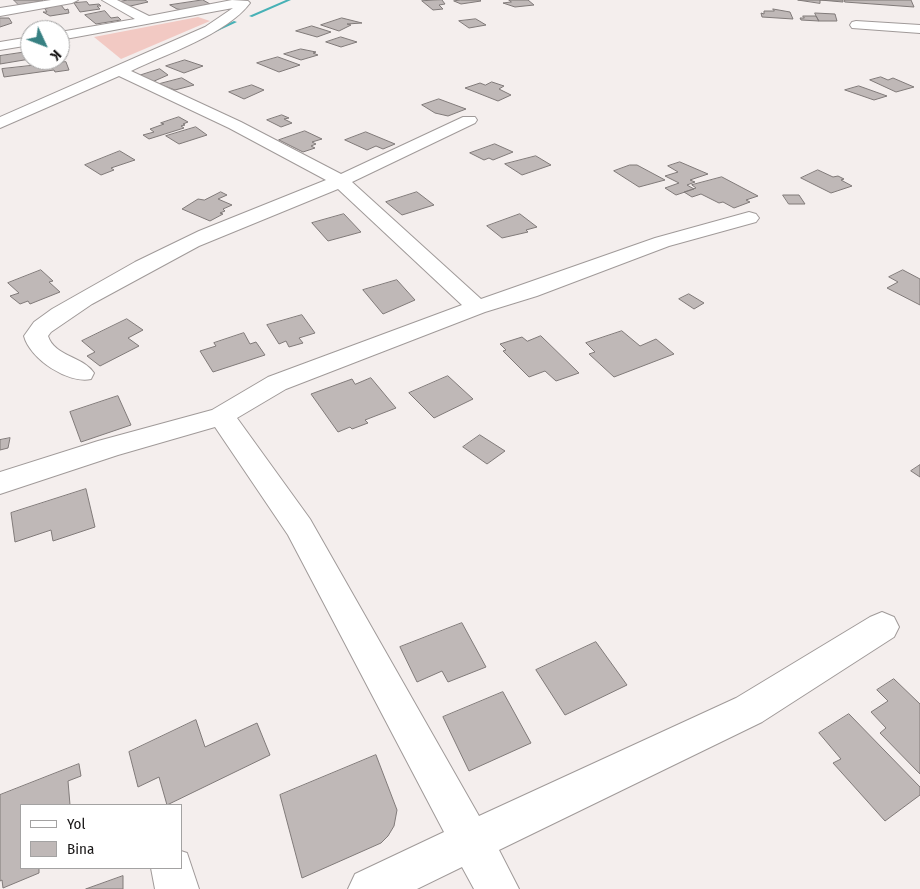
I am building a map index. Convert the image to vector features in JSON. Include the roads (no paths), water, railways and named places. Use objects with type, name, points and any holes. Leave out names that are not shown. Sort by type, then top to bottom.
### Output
[{"type":"street","points":[[0,12],[72,0]]},
{"type":"street","points":[[108,0],[149,20]]},
{"type":"street","points":[[70,34],[245,1]]},
{"type":"street","points":[[0,123],[119,72],[219,24],[238,11],[245,1]]},
{"type":"street","points":[[856,26],[920,29]]},
{"type":"street","points":[[0,46],[20,43]]},
{"type":"street","points":[[119,72],[130,75],[235,125],[340,180],[477,307]]},
{"type":"street","points":[[82,373],[44,349],[36,339],[41,327],[79,301],[205,235],[340,180],[469,120]]},
{"type":"street","points":[[0,483],[108,448],[221,416],[277,383],[477,307],[529,291],[662,242],[749,218]]},
{"type":"street","points":[[221,416],[299,527],[497,889]]},
{"type":"street","points":[[370,889],[748,710],[882,627]]},
{"type":"street","points":[[172,869],[177,889]]},
{"type":"waterway","points":[[251,16],[289,0]]},
{"type":"waterway","points":[[208,34],[235,22]]}]
